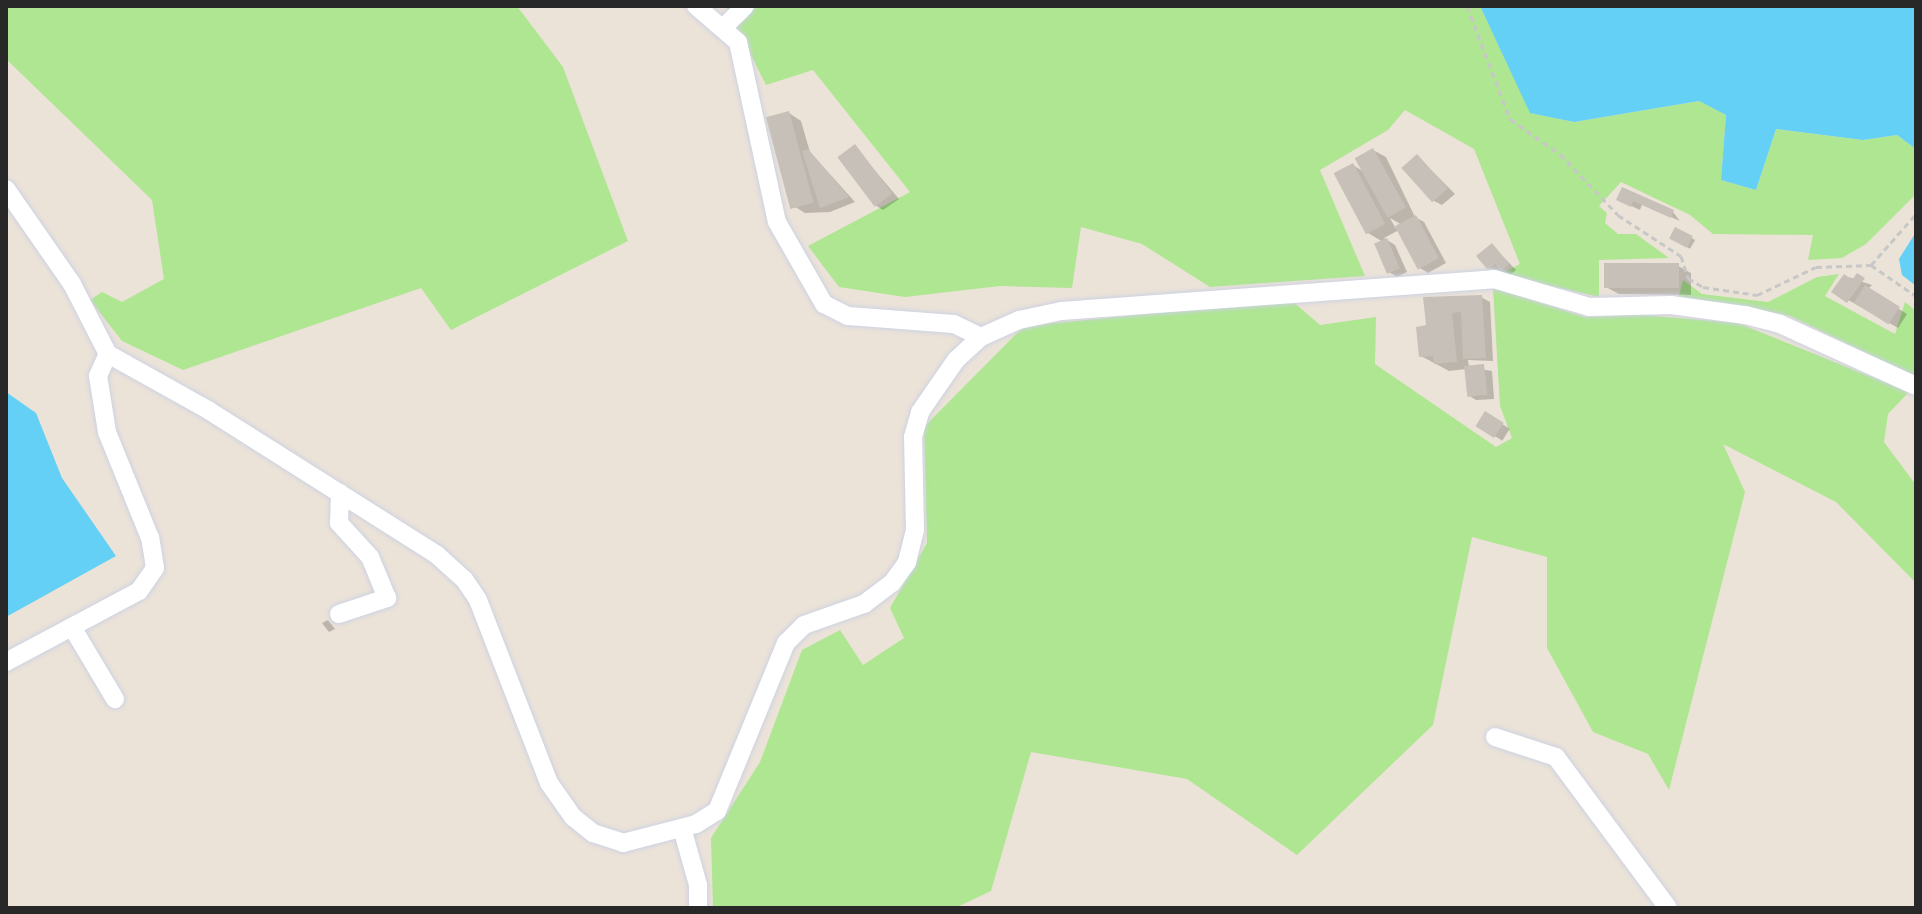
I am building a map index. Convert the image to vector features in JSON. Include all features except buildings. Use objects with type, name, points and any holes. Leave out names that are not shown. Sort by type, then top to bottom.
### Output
[{"type":"street","points":[[696,6],[738,42]]},
{"type":"street","points":[[717,6],[738,42],[777,222],[810,287],[824,304],[848,316],[954,324],[981,337]]},
{"type":"street","points":[[728,23],[745,6]]},
{"type":"street","points":[[6,189],[72,284],[108,354],[340,493],[437,555],[464,579],[478,600],[549,783],[573,817],[593,833],[623,843],[682,828],[717,811],[786,643],[804,625],[864,604],[892,583],[907,562],[915,530],[913,437],[920,412],[956,360],[981,337],[1019,320],[1061,311],[1494,279],[1589,307],[1671,305],[1745,315],[1780,324],[1916,386]]},
{"type":"street","points":[[6,662],[139,591],[155,568],[150,538],[107,432],[98,376],[108,354]]},
{"type":"street","points":[[339,614],[387,598],[370,557],[339,523],[340,493]]},
{"type":"street","points":[[72,627],[115,699]]},
{"type":"street","points":[[1495,737],[1556,757],[1668,908]]},
{"type":"street","points":[[682,828],[698,885],[698,908]]},
{"type":"path","points":[[1467,6],[1510,119],[1560,154],[1618,215],[1681,256],[1688,278],[1703,287],[1757,295],[1816,267],[1871,265],[1916,296]]},
{"type":"path","points":[[1871,265],[1916,214]]},
{"type":"green space","points":[[6,6],[517,6],[563,67],[628,241],[451,330],[421,288],[183,370],[122,341],[90,300],[102,292],[122,302],[164,279],[152,200],[6,59]]},
{"type":"green space","points":[[726,6],[1480,6],[1531,113],[1574,122],[1699,101],[1726,115],[1721,180],[1756,190],[1776,129],[1863,140],[1897,135],[1916,149],[1916,194],[1866,244],[1842,258],[1808,260],[1813,235],[1713,234],[1690,215],[1621,182],[1599,206],[1607,213],[1605,223],[1618,234],[1636,234],[1669,258],[1599,260],[1599,297],[1501,274],[1520,264],[1474,149],[1405,110],[1388,130],[1320,170],[1365,276],[1210,287],[1142,244],[1081,227],[1072,288],[1000,286],[905,297],[839,287],[808,246],[910,192],[813,70],[766,85]]},
{"type":"green space","points":[[1839,274],[1825,296],[1895,334],[1905,302],[1916,311],[1916,377],[1790,316],[1679,296],[1683,280],[1702,294],[1768,302],[1817,277]]},
{"type":"green space","points":[[1493,288],[1585,317],[1643,315],[1738,323],[1909,392],[1888,414],[1884,442],[1916,485],[1916,583],[1836,502],[1723,444],[1745,492],[1669,790],[1648,754],[1593,732],[1547,648],[1547,557],[1472,537],[1433,725],[1297,855],[1187,779],[1031,752],[991,891],[955,908],[713,908],[711,838],[760,762],[802,650],[840,630],[863,665],[904,638],[890,608],[927,543],[924,427],[1024,326],[1291,300],[1320,325],[1376,317],[1375,364],[1496,447],[1512,438],[1500,406]]},
{"type":"water","points":[[1480,6],[1916,6],[1916,149],[1897,135],[1863,140],[1776,129],[1756,190],[1721,180],[1726,115],[1699,101],[1574,122],[1530,113]]},
{"type":"water","points":[[1916,232],[1916,286],[1902,275],[1899,259]]},
{"type":"water","points":[[6,392],[36,413],[62,478],[116,556],[6,617]]}]
